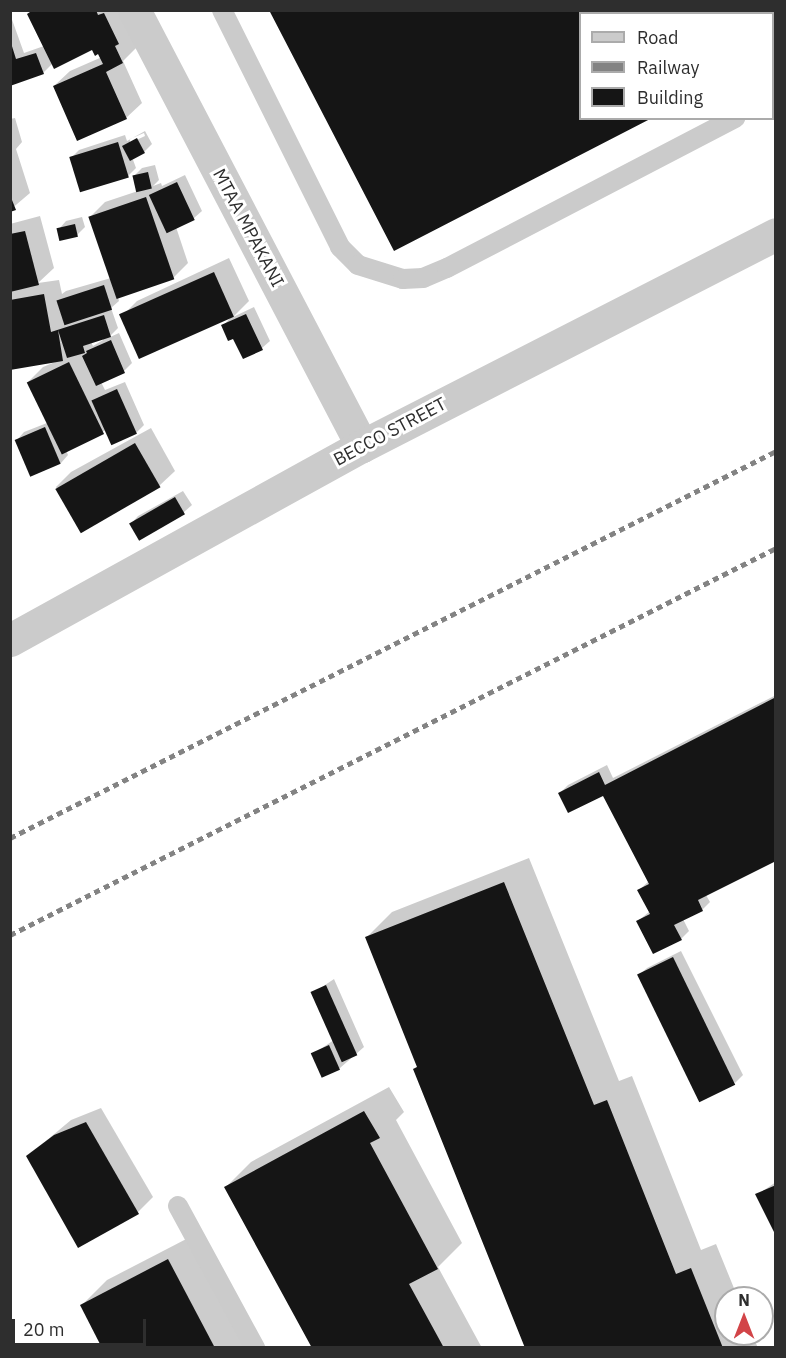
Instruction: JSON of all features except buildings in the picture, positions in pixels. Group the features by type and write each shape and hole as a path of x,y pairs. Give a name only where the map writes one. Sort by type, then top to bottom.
{"street":[{"name":"MTAA MPAKANI","path":"134,10 362,446"},
{"name":"BECCO STREET","path":"10,640 362,446 776,234"}],"lane":[{"path":"222,10 340,247 358,266 403,279 423,278 447,268 731,120"},
{"path":"178,1206 255,1347"}],"railway":[{"path":"10,838 776,451"},
{"path":"10,935 776,548"}]}
